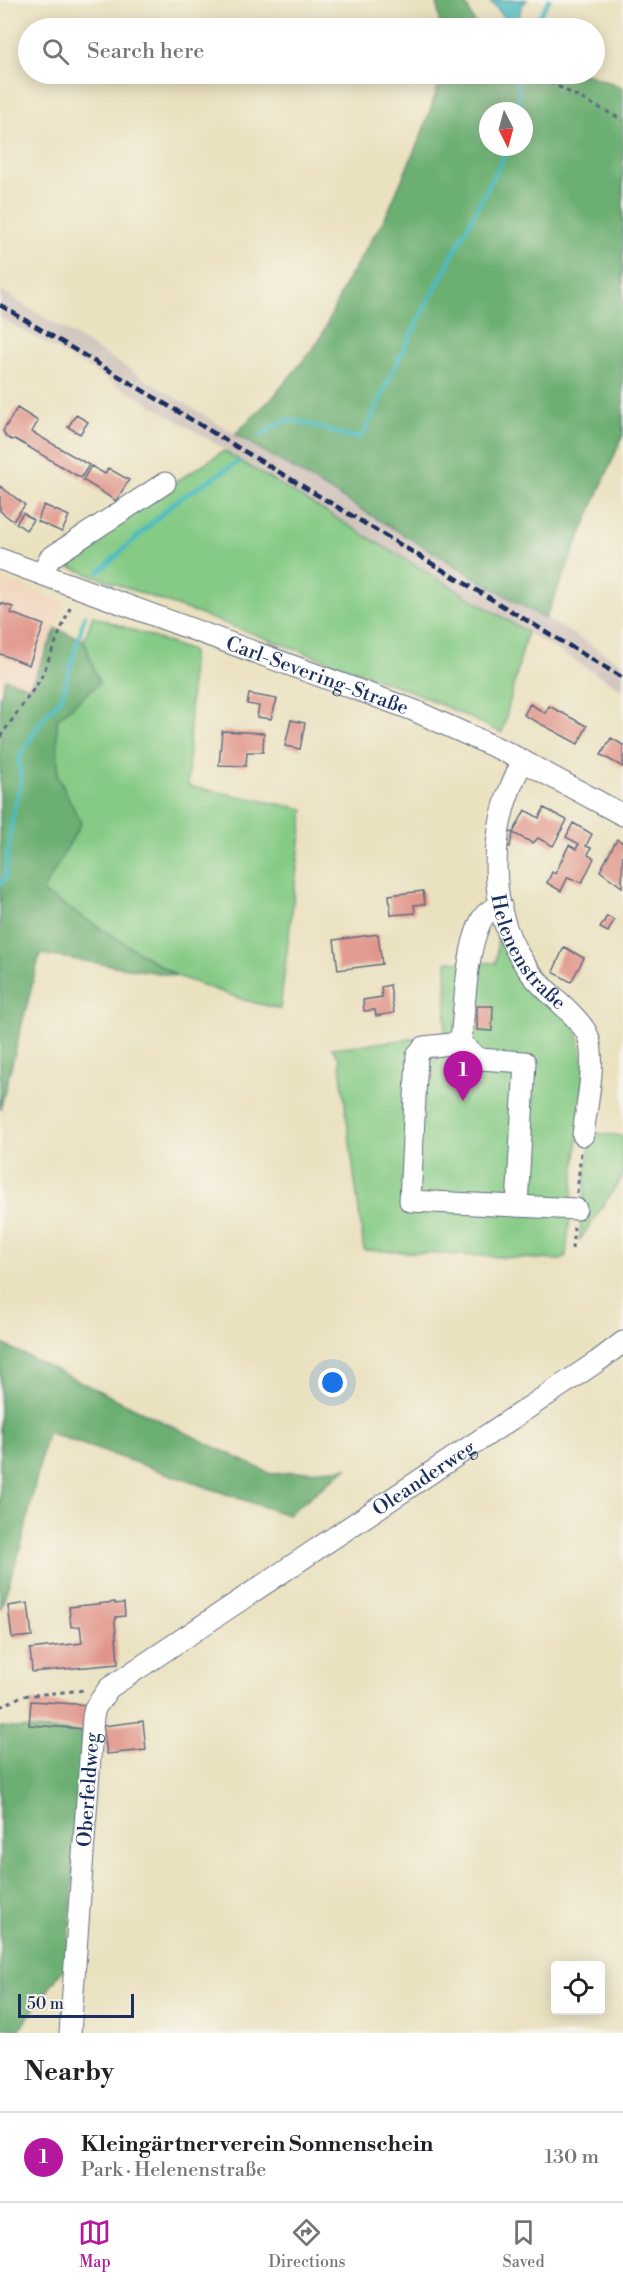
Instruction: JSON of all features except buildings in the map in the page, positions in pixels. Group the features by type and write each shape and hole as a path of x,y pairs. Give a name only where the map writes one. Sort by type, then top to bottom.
{"street":[{"path":"42,574 50,558 165,483"},
{"name":"Carl-Severing-Straße","path":"0,559 413,710 523,761 623,815"},
{"name":"Helenenstraße","path":"523,761 507,794 497,839 496,871 501,906 509,933 531,973 550,996 581,1022 587,1034 591,1054 583,1135"},
{"path":"501,906 487,912 480,922 471,962 461,1039 451,1044 424,1047 417,1055 410,1201 576,1209"},
{"path":"458,1041 479,1059 525,1062 517,1206"},
{"name":"Oleanderweg","path":"223,1611 598,1361 623,1341"},
{"name":"Oberfeldweg","path":"70,2033 95,1708 109,1688 223,1611"}],"path":[{"path":"553,84 623,120"},
{"path":"0,738 40,680 79,587"},
{"path":"0,1707 22,1696 109,1688"}],"shaded area":[{"path":"0,290 235,434 623,664 623,690 143,400 0,317"},
{"path":"0,578 66,603 30,688 5,680 0,697"}],"green space":[{"path":"437,0 464,0 472,18 439,18"},
{"path":"605,81 623,87 623,435 545,619 235,434 275,395 319,341 347,280 386,216 422,133 438,84 605,84"},
{"path":"224,451 527,632 502,733 416,693 53,561"},
{"path":"93,616 192,651 188,786 304,809 280,1009 244,1000 177,976 42,892 81,823 58,777 57,719 99,683 84,640"},
{"path":"56,629 84,640 99,683 57,719 58,777 81,823 42,892 177,976 40,954 0,1110 0,697 5,679 30,687"},
{"path":"499,920 576,1026 585,1070 566,1256 559,1260 364,1250 339,1058 332,1048 445,1035 447,961 496,963"},
{"path":"591,1133 623,1136 623,1176 579,1241"},
{"path":"0,1343 271,1474 347,1468 287,1515 47,1432 21,1547 0,1610"},
{"path":"0,1727 84,1732 67,1964 19,2030 0,2027"}],"water":[{"path":"489,0 527,0 521,6 519,18 505,18"}],"waterway":[{"path":"538,18 549,0"},
{"path":"518,84 519,102"},
{"path":"261,435 285,421 305,423 348,436 363,435 404,348 504,156"},
{"path":"99,572 175,502 238,462"},
{"path":"0,884 5,878 12,818 21,782 19,758 43,718 62,697 85,615"}],"railway":[{"path":"0,305 623,678"}],"place":[{"name":"Kleingärtnerverein Sonnenschein","path":"463,1101"}]}
